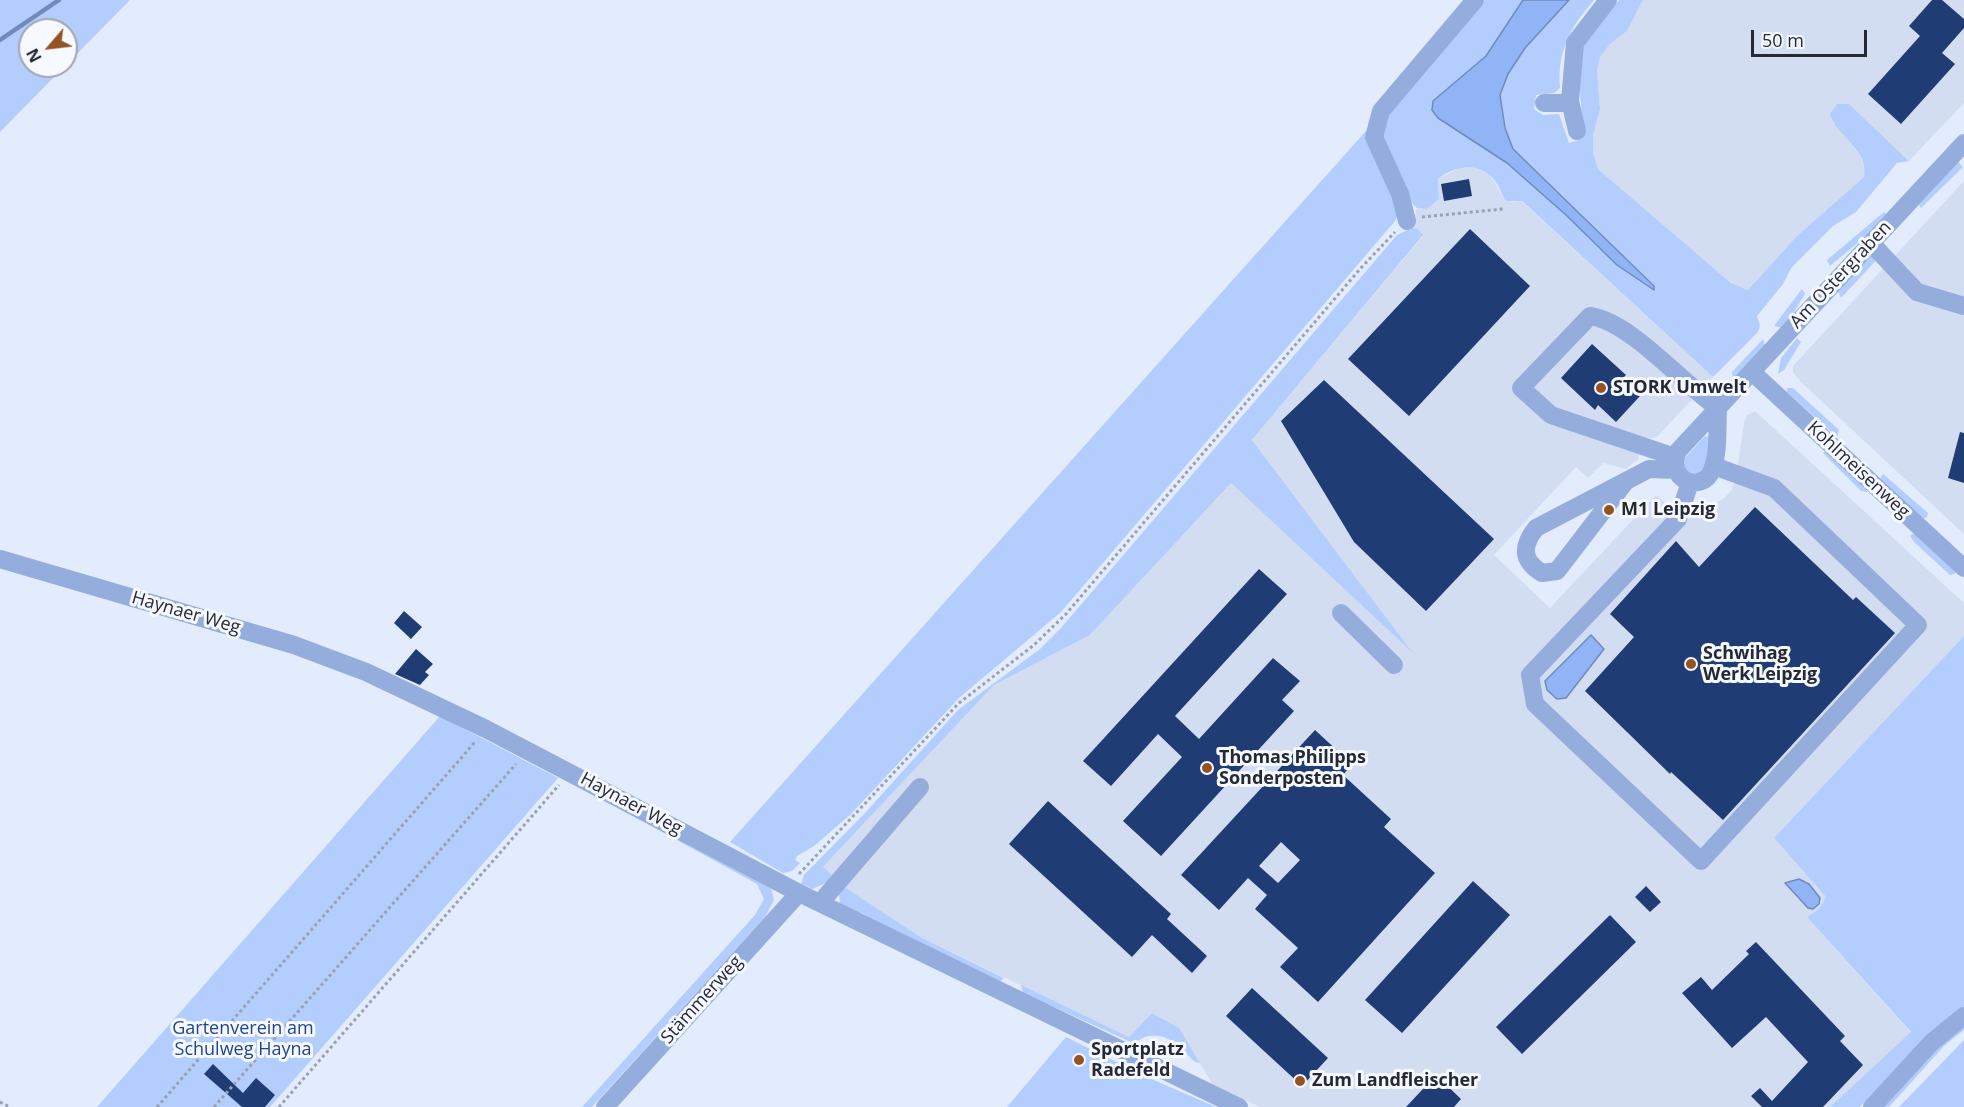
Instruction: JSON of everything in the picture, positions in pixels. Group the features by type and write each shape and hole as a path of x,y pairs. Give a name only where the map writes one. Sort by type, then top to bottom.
{"street":[{"path":"1407,221 1400,194 1374,137 1381,111 1475,0"},
{"path":"1577,132 1570,103 1575,43 1608,0"},
{"path":"1544,103 1570,103"},
{"name":"Am Ostergraben","path":"1675,464 1718,408 1964,143"},
{"path":"1871,243 1917,292 1964,306"},
{"path":"1590,316 1605,318 1631,335 1698,394 1718,408 1712,472 1703,481 1690,482 1679,476 1675,464 1551,415 1521,388 1590,316"},
{"name":"Kohlmeisenweg","path":"1752,372 1964,568"},
{"path":"1626,481 1557,570 1542,573 1527,561 1525,553 1527,539 1536,528 1626,481 1649,469 1675,464"},
{"path":"1690,482 1678,519 1530,675 1535,704 1701,861 1918,625 1774,488 1714,466"},
{"name":"Haynaer Weg","path":"0,559 313,652 366,672 486,729 820,903 1239,1107"},
{"path":"1341,613 1394,665"},
{"path":"820,903 920,787"},
{"name":"Stämmerweg","path":"605,1107 793,889"},
{"path":"1872,1107 1932,1042 1964,1016"}],"path":[{"path":"793,889 959,703 1034,645 1066,614 1360,269 1407,221 1435,214 1503,209"},
{"path":"156,1107 486,729"},
{"path":"214,1107 528,751"},
{"path":"279,1107 570,772"},
{"path":"0,1102 10,1107"}],"shaded area":[{"path":"1523,0 1569,0 1525,48 1508,74 1500,95 1505,128 1513,149 1654,286 1654,290 1617,265 1566,215 1507,163 1438,118 1432,110 1433,101 1486,56"},
{"path":"1643,0 1964,0 1964,103 1909,161 1849,104 1833,122 1859,154 1866,169 1864,177 1797,236 1748,290 1731,283 1598,169 1593,152 1593,135 1600,109 1597,71 1600,57 1610,44 1627,31"},
{"path":"1461,167 1479,168 1489,173 1502,196 1512,202 1521,201 1713,377 1657,437 1644,439 1638,459 1626,469 1603,463 1588,478 1576,467 1494,555 1550,608 1656,495 1685,521 1696,509 1722,500 1731,491 1736,479 1744,423 1747,415 1755,411 1964,603 1964,636 1774,838 1826,897 1819,909 1807,917 1911,1033 1830,1107 1260,1107 1213,1085 1178,1028 1152,1013 1129,1037 922,938 843,886 823,867 994,685 1090,635 1231,483 1410,649 1252,440 1423,236 1418,229 1412,228 1417,208 1427,209 1439,199 1438,179"},
{"path":"1964,181 1964,534 1801,382 1793,372 1793,366"},
{"path":"1591,635 1604,649 1566,698 1557,699 1547,690 1545,681"},
{"path":"1799,879 1809,884 1820,898 1819,904 1813,909 1808,908 1785,883"}],"green space":[{"path":"0,0 130,0 78,53 78,18 18,18 18,78 53,78 0,132"},
{"path":"1485,0 1523,0 1486,56 1434,100 1435,114 1507,163 1566,215 1617,265 1654,285 1513,149 1504,122 1500,101 1511,67 1528,43 1569,0 1594,0 1578,20 1563,51 1560,88 1554,93 1536,95 1534,109 1543,115 1559,114 1569,143 1579,140 1582,123 1579,62 1586,37 1619,0 1643,0 1627,31 1610,44 1600,57 1597,71 1600,109 1593,135 1593,152 1598,169 1731,283 1748,290 1797,236 1864,177 1865,168 1862,159 1839,130 1830,114 1837,104 1849,104 1909,161 1897,163 1856,212 1833,226 1791,268 1783,284 1757,316 1760,326 1758,332 1713,377 1522,201 1506,201 1497,184 1485,171 1469,167 1445,174 1438,179 1439,199 1427,209 1417,208 1402,190 1387,158 1381,123"},
{"path":"1366,131 1396,205 1398,214 1395,221 1061,612 959,698 851,814 814,846 797,856 795,860 800,863 792,871 783,873 730,842"},
{"path":"1958,162 1963,167 1921,208 1919,205"},
{"path":"1884,212 1886,214 1867,235 1830,266 1827,260"},
{"path":"1412,228 1418,229 1423,235 1252,440 1413,653 1231,483 1090,635 994,685 823,867 833,876 826,883 812,889 801,884 804,875 865,813 958,710 1040,649 1061,628 1397,235"},
{"path":"1877,250 1882,254 1841,298 1838,291"},
{"path":"1802,289 1805,294 1784,328 1774,326"},
{"path":"1797,338 1801,342 1784,370 1778,374 1781,358"},
{"path":"1763,339 1765,347 1733,381 1732,372"},
{"path":"1787,388 1793,388 1839,430 1837,437 1787,392"},
{"path":"1705,436 1709,437 1706,465 1698,474 1687,471 1683,466 1684,459"},
{"path":"1826,451 1867,492 1861,491 1823,453"},
{"path":"1883,474 1928,513 1927,517 1923,519 1880,479"},
{"path":"1914,533 1956,572 1955,574 1950,575 1914,542 1910,536"},
{"path":"1964,636 1964,1008 1930,1032 1860,1107 1830,1107 1911,1032 1807,917 1819,909 1826,897 1774,838"},
{"name":"Gartenverein am Schulweg Hayna","path":"440,716 558,778 270,1107 97,1107"},
{"path":"602,799 771,888 774,900 765,917 592,1107 582,1107 755,915 764,899 757,884"},
{"path":"843,886 922,938 1004,978 999,982 881,925 862,913 856,914 840,905 839,893"},
{"path":"1021,985 1129,1037 1152,1013 1179,1028 1200,1063 1195,1062 1169,1039 1156,1035 1131,1042 1023,993"},
{"path":"1964,1026 1964,1030 1944,1046 1889,1107 1882,1107 1935,1050"},
{"name":"Sportplatz Radefeld","path":"1066,1037 1149,1078 1216,1107 1007,1107"},
{"path":"1964,1040 1964,1107 1899,1107"}],"building":[{"path":"1932,0 1942,0 1964,19 1964,28 1942,53 1955,64 1901,124 1868,94 1920,36 1909,26"},
{"path":"1469,179 1472,196 1444,201 1441,184"},
{"path":"1470,229 1530,286 1409,416 1348,359"},
{"name":"STORK Umwelt","path":"1592,344 1626,375 1622,379 1640,396 1616,422 1598,405 1595,410 1561,378"},
{"path":"1324,380 1494,539 1426,611 1354,542 1281,421"},
{"path":"1960,432 1964,433 1964,483 1948,478"},
{"path":"1755,507 1853,600 1856,597 1895,633 1723,820 1671,772 1670,774 1585,691 1634,637 1610,614 1676,541 1699,567"},
{"path":"1259,569 1287,594 1175,716 1199,739 1273,658 1300,681 1282,700 1294,711 1161,856 1123,821 1182,757 1158,734 1111,786 1083,761"},
{"path":"404,611 422,627 411,639 394,623"},
{"path":"416,649 433,664 425,672 429,675 420,685 395,674"},
{"path":"1315,730 1352,764 1343,775 1391,819 1384,827 1435,873 1318,1002 1280,967 1298,948 1255,909 1267,895 1248,878 1219,910 1181,875","holes":["1281,842 1300,860 1278,883 1259,866"]},
{"path":"1048,801 1171,914 1167,919 1207,956 1192,973 1152,935 1132,957 1009,844"},
{"path":"1473,881 1510,915 1402,1033 1365,1000"},
{"path":"1646,886 1661,902 1650,912 1635,897"},
{"path":"1610,915 1636,942 1522,1054 1496,1027"},
{"path":"1756,942 1845,1036 1840,1041 1863,1065 1823,1107 1762,1107 1751,1096 1760,1088 1772,1101 1808,1062 1766,1017 1732,1048 1682,993 1701,977 1712,990 1749,954 1746,951"},
{"path":"1252,988 1328,1058 1302,1086 1226,1016"},
{"path":"213,1064 243,1093 256,1078 275,1095 265,1107 242,1107 204,1074"},
{"path":"1436,1075 1461,1099 1454,1107 1406,1107"}],"waterway":[{"path":"0,40 59,0"}],"place":[{"name":"STORK Umwelt","path":"1601,388"},
{"name":"M1 Leipzig","path":"1609,510"},
{"name":"Schwihag Werk Leipzig","path":"1691,664"},
{"name":"Thomas Philipps Sonderposten","path":"1207,768"},
{"name":"Sportplatz Radefeld","path":"1079,1060"},
{"name":"Zum Landfleischer","path":"1300,1081"}]}
